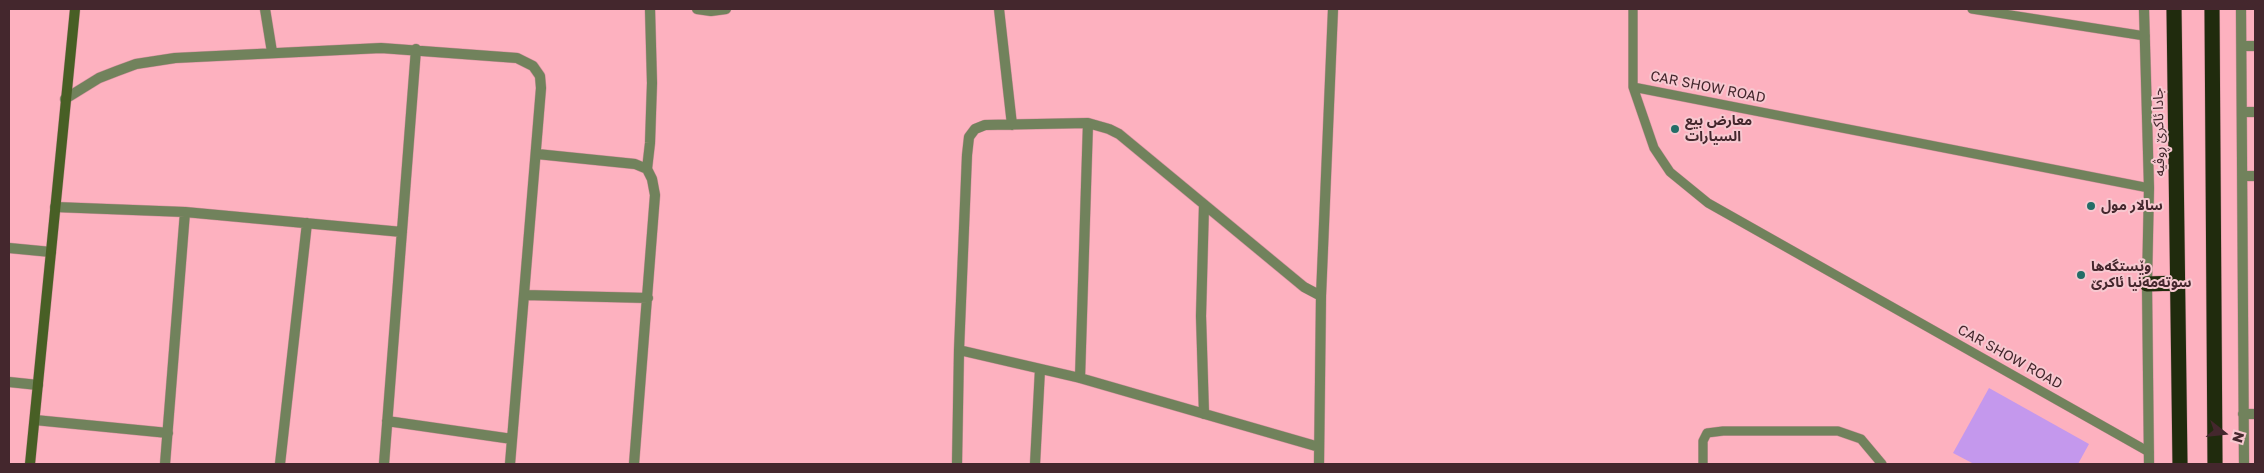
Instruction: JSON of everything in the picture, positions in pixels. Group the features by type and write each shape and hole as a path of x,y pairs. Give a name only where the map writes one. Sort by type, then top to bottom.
{"highway":[{"name":"جادا ئاکرێ ڕوڤیە","path":"2174,9 2180,464"},
{"path":"2212,9 2215,464"},
{"path":"2147,284 2178,283"}],"main road":[{"path":"30,464 75,9"}],"street":[{"path":"265,9 272,52"},
{"path":"634,464 655,195 652,178 647,169 652,91 650,9"},
{"path":"697,9 711,11 726,9"},
{"path":"999,9 1012,125"},
{"path":"1319,464 1321,296 1333,9"},
{"path":"2144,9 2149,188 2147,284 2149,464"},
{"path":"2241,9 2244,464"},
{"path":"2242,46 2255,46"},
{"path":"65,99 99,78 136,64 175,58 345,48 416,50 517,58 533,66 541,82 537,154 510,464"},
{"path":"384,464 416,50"},
{"path":"2243,112 2255,112"},
{"path":"1080,378 1088,123"},
{"path":"959,464 959,350 969,137 975,129 984,125 1088,123 1100,125 1119,134 1304,287 1321,296"},
{"path":"537,154 635,164 647,169"},
{"path":"2243,176 2255,176"},
{"path":"1204,205 1201,316 1204,414"},
{"path":"55,207 185,212 402,232"},
{"path":"165,464 185,212"},
{"path":"280,464 307,223"},
{"path":"9,248 50,252"},
{"path":"524,295 648,298"},
{"path":"959,350 1080,378 1319,446"},
{"path":"1035,464 1040,368"},
{"path":"9,382 38,385"},
{"path":"2243,414 2255,414"},
{"path":"34,420 168,433"},
{"path":"387,422 512,439"}],"lane":[{"path":"1633,9 1633,87"},
{"path":"1972,9 2145,36"},
{"name":"CAR SHOW ROAD","path":"1633,87 2149,188"},
{"name":"CAR SHOW ROAD","path":"1633,87 1654,148 1670,172 1708,203 2148,452"},
{"path":"1703,464 1703,441 1707,433 1723,430 1838,431 1861,439 1882,464"}],"shaded area":[{"path":"1989,388 2089,444 2078,464 1974,464 1953,453"}],"place":[{"name":"معارض بيع السيارات","path":"1675,129"},
{"name":"سالار مول","path":"2091,206"},
{"name":"وێستگەها سوتەمەنیا ئاکرێ","path":"2081,275"}]}
